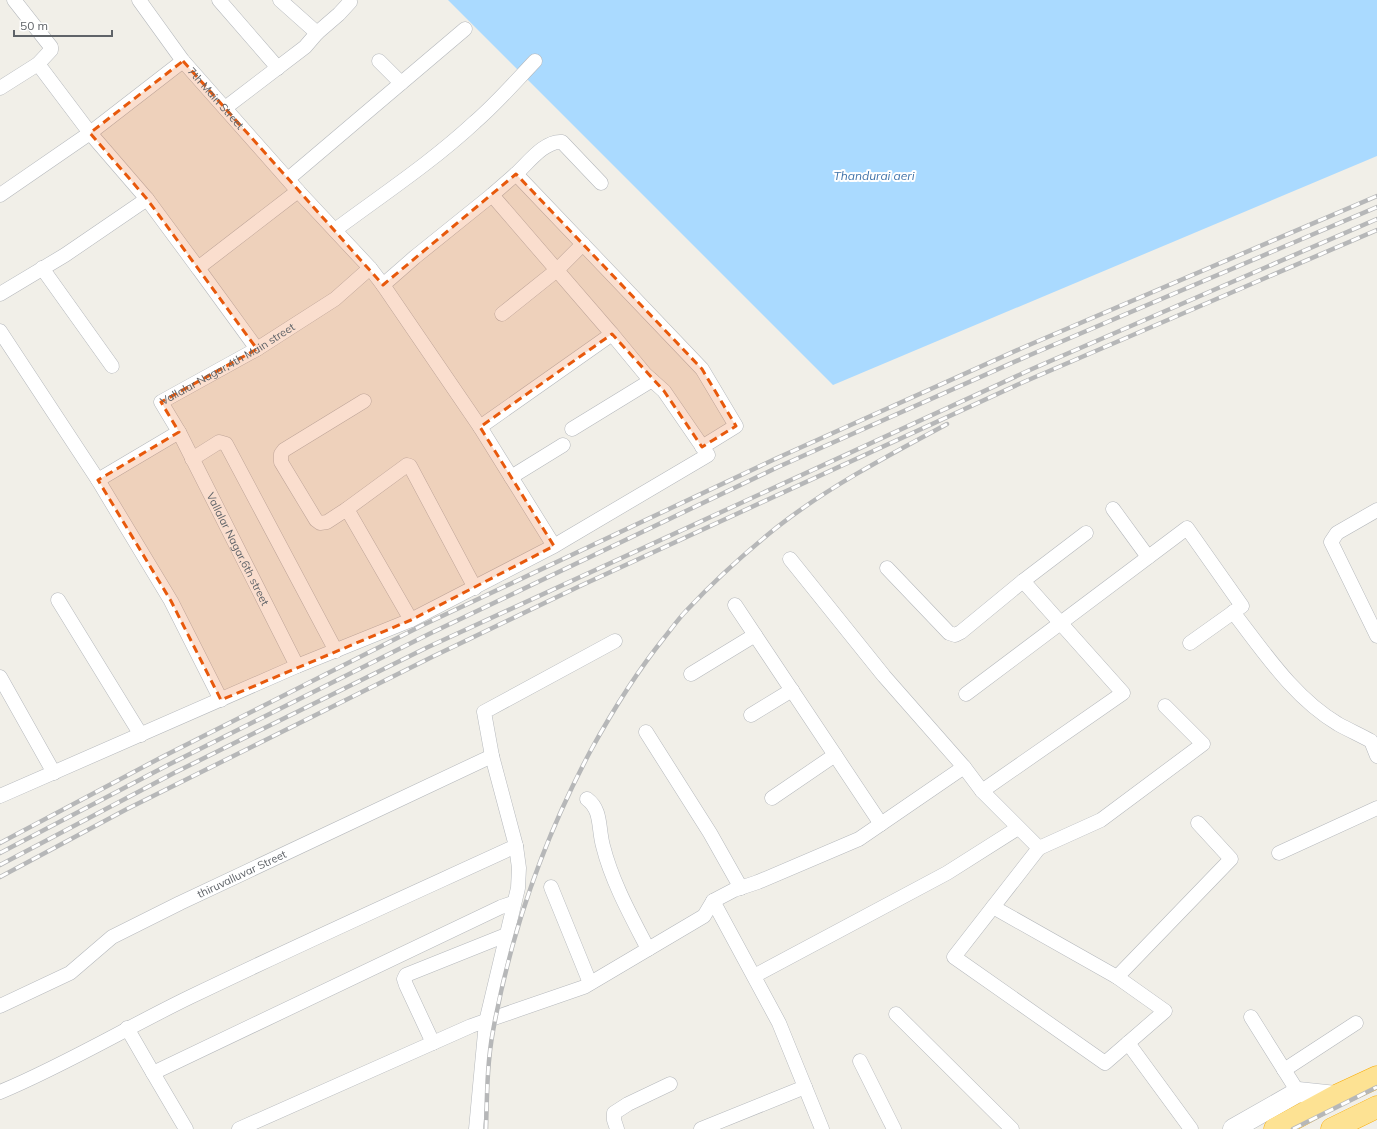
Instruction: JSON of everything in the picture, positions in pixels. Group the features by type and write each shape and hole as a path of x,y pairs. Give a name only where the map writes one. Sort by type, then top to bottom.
{"highway":[{"path":"1275,1129 1336,1096 1377,1077"},
{"path":"1341,1126 1377,1107"}],"street":[{"path":"0,88 38,64 49,54 51,47 14,0"},
{"name":"7th Main Street","path":"139,0 183,61 298,191 370,268"},
{"path":"219,0 278,68"},
{"path":"280,0 317,33"},
{"path":"225,108 305,47 317,33 339,14 350,2 349,0"},
{"path":"288,179 465,29"},
{"path":"335,230 444,149 499,100 535,60"},
{"path":"0,195 90,133 183,61"},
{"path":"379,61 401,83"},
{"path":"38,64 90,133 147,199 258,350"},
{"path":"384,285 415,257 554,141 562,142 601,183"},
{"path":"516,174 702,369 736,426 702,447"},
{"path":"198,268 298,191"},
{"path":"0,796 297,666 411,620 554,546 708,455 664,391 652,380 492,194"},
{"path":"0,294 147,199"},
{"path":"502,314 557,270 583,244"},
{"path":"42,268 112,366"},
{"path":"370,268 384,285 480,427 554,546"},
{"name":"Vallalar Nagar,4th Main street","path":"179,432 161,402 258,350 335,299 370,268"},
{"path":"0,330 98,480 171,601 221,700"},
{"path":"480,427 612,334"},
{"path":"572,429 652,380"},
{"path":"364,401 290,445 281,454 281,462 316,520 320,523 327,522 407,466 410,466 475,588"},
{"path":"98,480 179,432"},
{"name":"Vallalar Nagar,6th street","path":"179,432 297,666"},
{"path":"192,459 219,442 226,444 336,651"},
{"path":"511,477 563,445"},
{"path":"347,509 411,620"},
{"path":"1113,509 1148,557"},
{"path":"1377,510 1337,533 1331,542 1377,636"},
{"path":"966,694 1187,528 1242,606 1190,643"},
{"path":"887,568 949,633 954,635 961,632 1023,581 1086,533"},
{"path":"790,559 884,676 964,767 982,791 1039,848"},
{"path":"982,791 1123,693 1062,622 1023,581"},
{"path":"58,600 141,735"},
{"path":"735,605 881,824"},
{"path":"1233,612 1290,684 1318,709 1338,724 1371,741 1377,756"},
{"path":"691,674 755,635"},
{"path":"476,1129 486,1022 518,888 519,868 516,846 492,756 484,712 616,641"},
{"path":"0,677 54,773"},
{"path":"751,715 792,690"},
{"path":"993,907 1117,978 1165,1011 1105,1062 954,957 1039,848 1101,820 1203,744 1165,706"},
{"path":"646,732 710,833 741,888"},
{"path":"772,798 835,755"},
{"name":"thiruvalluvar Street","path":"0,1006 70,973 112,937 173,906 492,756"},
{"path":"239,1129 433,1043 590,983 704,916 713,901 860,839 964,767"},
{"path":"587,799 598,811 599,831 606,860 648,949"},
{"path":"1279,853 1377,808"},
{"path":"1117,978 1231,859 1198,823"},
{"path":"754,976 947,873 1018,828"},
{"path":"0,1092 27,1081 127,1028 277,955 516,846"},
{"path":"551,887 590,983"},
{"path":"713,901 779,1023 822,1129"},
{"path":"153,1073 494,910 513,904"},
{"path":"433,1043 404,980 406,975 506,935"},
{"path":"896,1014 1012,1129"},
{"path":"1251,1017 1298,1092"},
{"path":"1284,1070 1356,1023"},
{"path":"127,1028 186,1129"},
{"path":"1128,1043 1191,1129"},
{"path":"860,1061 894,1129"},
{"path":"617,1129 614,1120 614,1113 628,1104 670,1084"},
{"path":"701,1129 729,1124 805,1087"},
{"path":"1233,1129 1298,1092 1336,1096"}],"highlighted area":[{"path":"183,61 383,285 516,174 702,369 736,426 702,447 664,391 612,334 480,427 554,546 411,620 221,700 171,601 98,480 179,432 161,402 257,349 147,199 90,133"}],"water":[{"name":"Thandurai aeri","path":"448,0 1377,0 1377,156 833,385"}],"railway":[{"path":"0,843 162,757 423,625 775,459 1022,348 1377,196"},
{"path":"0,853 168,765 429,634 778,467 1030,355 1377,207"},
{"path":"0,865 174,773 426,648 1032,369 1377,219"},
{"path":"0,877 127,809 434,656 580,586 1019,384 1377,230"},
{"path":"486,1129 488,1080 493,1031 509,958 531,886 558,817 574,783 591,750 625,692 654,651 684,613 741,557 776,528 816,499 881,460 947,424"},
{"path":"1293,1129 1377,1087"}]}
